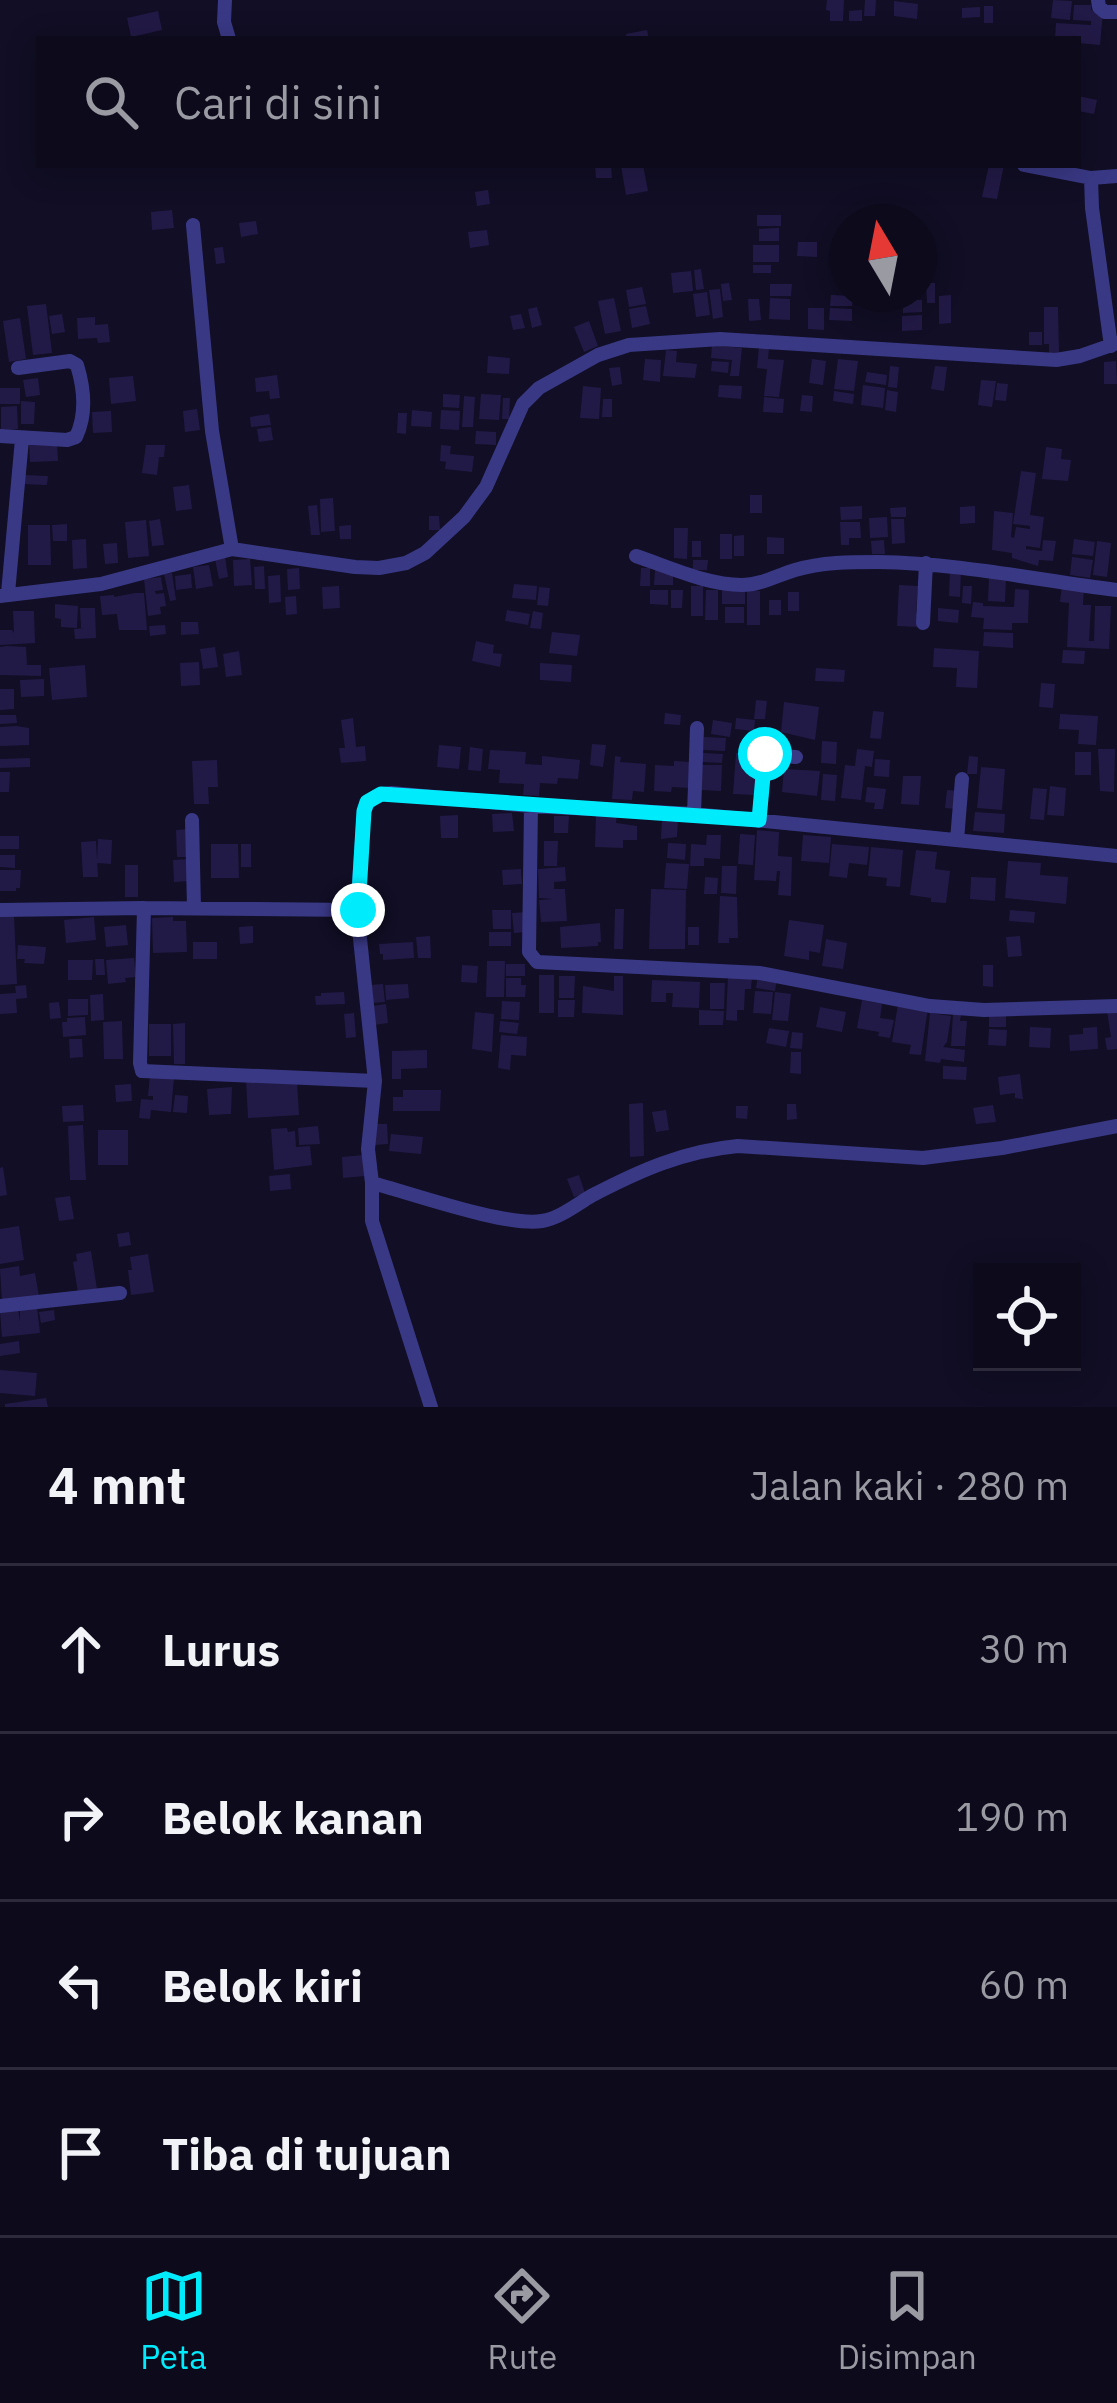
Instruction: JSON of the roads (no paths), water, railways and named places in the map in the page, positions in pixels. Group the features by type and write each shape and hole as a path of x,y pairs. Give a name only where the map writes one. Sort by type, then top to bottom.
{"street":[{"path":"225,0 228,36"},
{"path":"1098,0 1099,8 1117,13"},
{"path":"1039,168 1091,178 1117,176"},
{"path":"22,440 4,594 101,584 232,549 355,567 406,563 425,553 464,517 486,487 523,404 538,388 598,355 629,345 720,340 1056,360 1114,345 1091,178"},
{"path":"193,225 212,431 232,549"},
{"path":"0,436 67,440 76,437 82,421 80,371 74,362 18,368"},
{"path":"636,556 739,585 830,562 926,563 1117,590"},
{"path":"922,623 926,563"},
{"path":"694,814 697,728"},
{"path":"759,820 765,754 796,757"},
{"path":"957,840 962,779"},
{"path":"431,1407 372,1221 368,1149 375,1081 358,910 364,811 373,797 391,793 694,814 1117,856"},
{"path":"531,806 529,952 537,962 760,973 930,1006 983,1010 1117,1006"},
{"path":"192,820 194,908"},
{"path":"144,908 142,1071 375,1081"},
{"path":"0,910 358,910"},
{"path":"372,1183 491,1215 536,1222 561,1214 650,1166 711,1148 956,1156 1117,1126"},
{"path":"0,1306 120,1293"}]}
